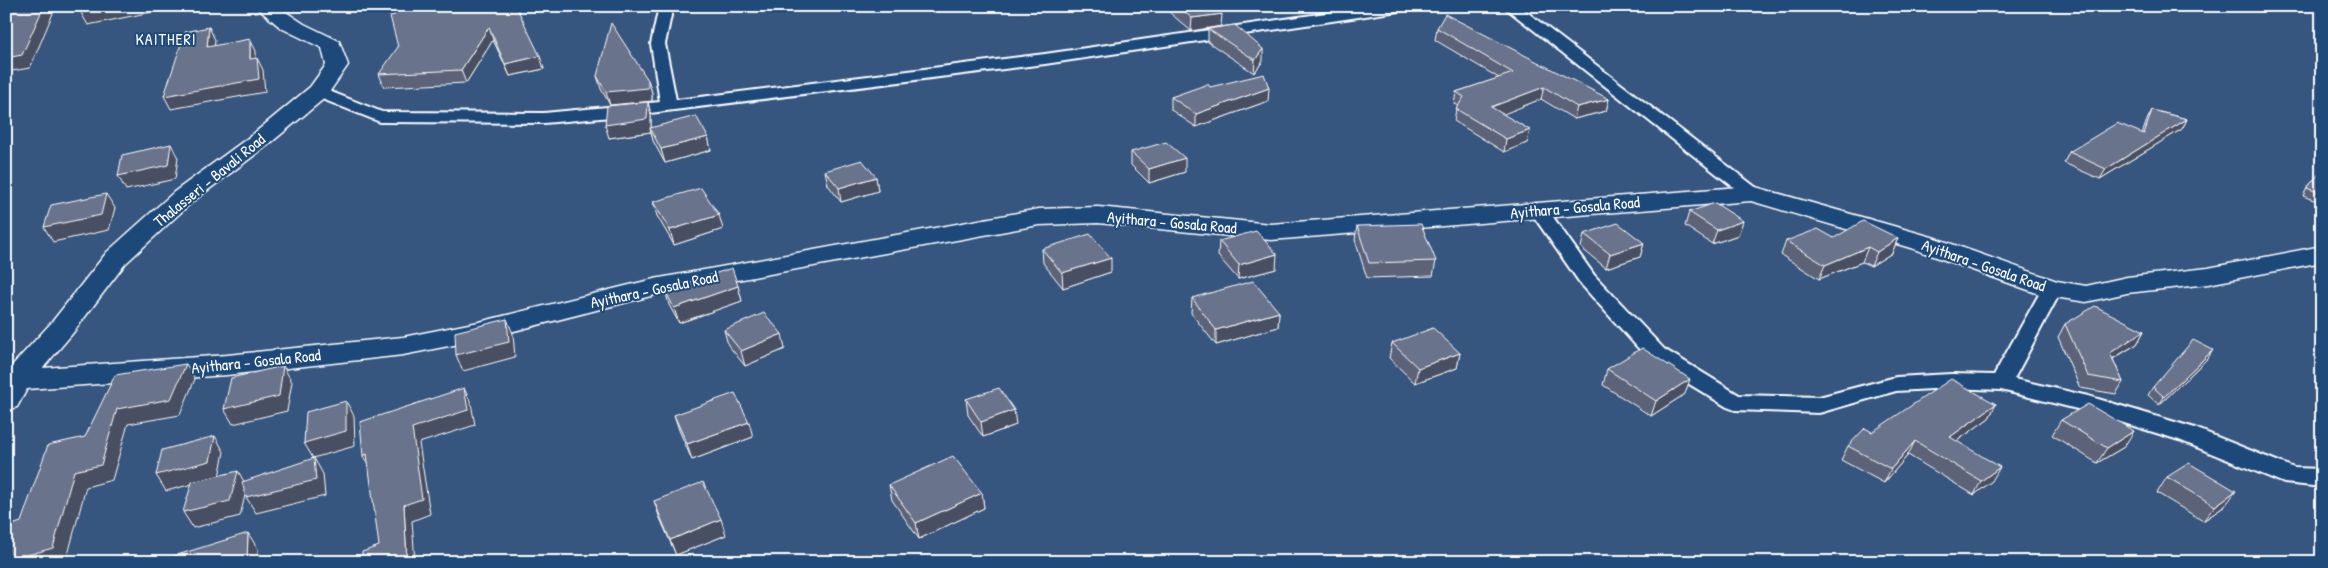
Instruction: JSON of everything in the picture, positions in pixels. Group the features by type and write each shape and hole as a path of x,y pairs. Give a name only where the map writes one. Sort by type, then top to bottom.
{"main road":[{"name":"Thalasseri - Bavali Road","path":"11,390 116,258 183,197 260,140 318,92 337,65 332,45 276,16 265,6"},
{"name":"Ayithara - Gosala Road","path":"11,390 403,346 480,331 654,287 1039,217 1098,215 1271,232 1752,193 1772,197 1923,243 2052,289 2086,294 2127,285 2208,276 2322,254"}],"street":[{"path":"666,6 658,44 669,105"},
{"path":"318,92 380,116 544,118 669,105 1045,59 1405,6"},
{"path":"1510,6 1752,193"},
{"path":"1539,211 1587,279 1656,354 1735,402 1819,405 1896,384 1951,381 2001,383 2088,404 2187,434 2292,477 2322,478"},
{"path":"2001,383 2052,289"}],"building":[{"path":"7,6 44,6 22,55 6,58 6,9"},
{"path":"84,6 115,6 81,13"},
{"path":"392,6 516,6 540,56 505,64 489,27 461,70 379,74 398,47 390,16 395,15"},
{"path":"1177,6 1212,6 1222,14 1192,18"},
{"path":"1445,14 1609,99 1577,107 1544,87 1491,107 1530,130 1506,139 1456,109 1464,97 1456,92 1513,73 1437,28"},
{"path":"611,23 648,80 648,88 606,92 597,76"},
{"path":"1235,25 1263,49 1255,60 1208,29"},
{"path":"209,27 207,47 250,39 250,59 257,58 259,79 164,96 185,32"},
{"path":"1264,74 1269,88 1196,114 1171,97 1208,84 1210,87"},
{"path":"648,102 647,119 605,125 607,106"},
{"path":"2152,110 2187,119 2106,169 2069,152 2117,123 2144,134"},
{"path":"696,116 708,137 661,149 650,128"},
{"path":"1166,142 1185,158 1149,169 1131,152"},
{"path":"171,144 168,165 118,176 122,155"},
{"path":"862,160 876,177 839,188 825,171"},
{"path":"2322,170 2322,194 2307,188"},
{"path":"701,188 719,215 670,230 653,202"},
{"path":"106,194 101,215 44,227 51,205"},
{"path":"1715,203 1743,221 1717,230 1689,212"},
{"path":"1863,221 1898,238 1877,252 1868,247 1825,265 1786,241 1818,229 1834,238"},
{"path":"1618,223 1644,243 1610,254 1584,234"},
{"path":"1421,224 1436,261 1369,263 1357,226"},
{"path":"1256,231 1277,254 1239,265 1219,241"},
{"path":"1090,234 1111,258 1062,273 1042,249"},
{"path":"732,268 738,286 674,308 665,290"},
{"path":"1253,281 1279,312 1216,330 1192,298"},
{"path":"2095,306 2144,331 2110,353 2123,382 2088,376 2065,324"},
{"path":"764,313 782,334 741,351 724,330"},
{"path":"507,319 509,342 456,355 455,332"},
{"path":"1433,328 1460,353 1418,368 1392,343"},
{"path":"2193,340 2213,350 2164,397 2153,387"},
{"path":"1642,348 1690,379 1656,401 1607,369"},
{"path":"186,364 171,399 117,409 101,465 74,471 53,548 6,561 6,541 12,525 21,522 48,445 85,437 115,375"},
{"path":"283,366 279,396 224,409 231,378"},
{"path":"1951,379 1996,404 1950,437 2000,467 1981,481 1915,441 1891,469 1848,446 1865,428 1872,432"},
{"path":"464,388 468,410 412,428 422,499 404,505 407,562 362,562 362,552 379,546 367,454 363,456 360,422"},
{"path":"999,388 1014,410 981,422 966,399"},
{"path":"735,393 749,422 687,444 674,415"},
{"path":"346,401 346,431 304,443 306,412"},
{"path":"2088,404 2134,431 2107,448 2061,420"},
{"path":"215,436 210,461 156,475 162,450"},
{"path":"953,456 982,493 916,523 889,485"},
{"path":"314,458 316,480 246,497 242,482"},
{"path":"2189,463 2236,491 2215,506 2167,477"},
{"path":"238,471 230,501 183,512 192,482"},
{"path":"703,482 721,519 670,540 654,501"},
{"path":"248,533 247,562 174,562 174,556"}],"district":[{"name":"KAITHERI","path":"166,39"}]}
